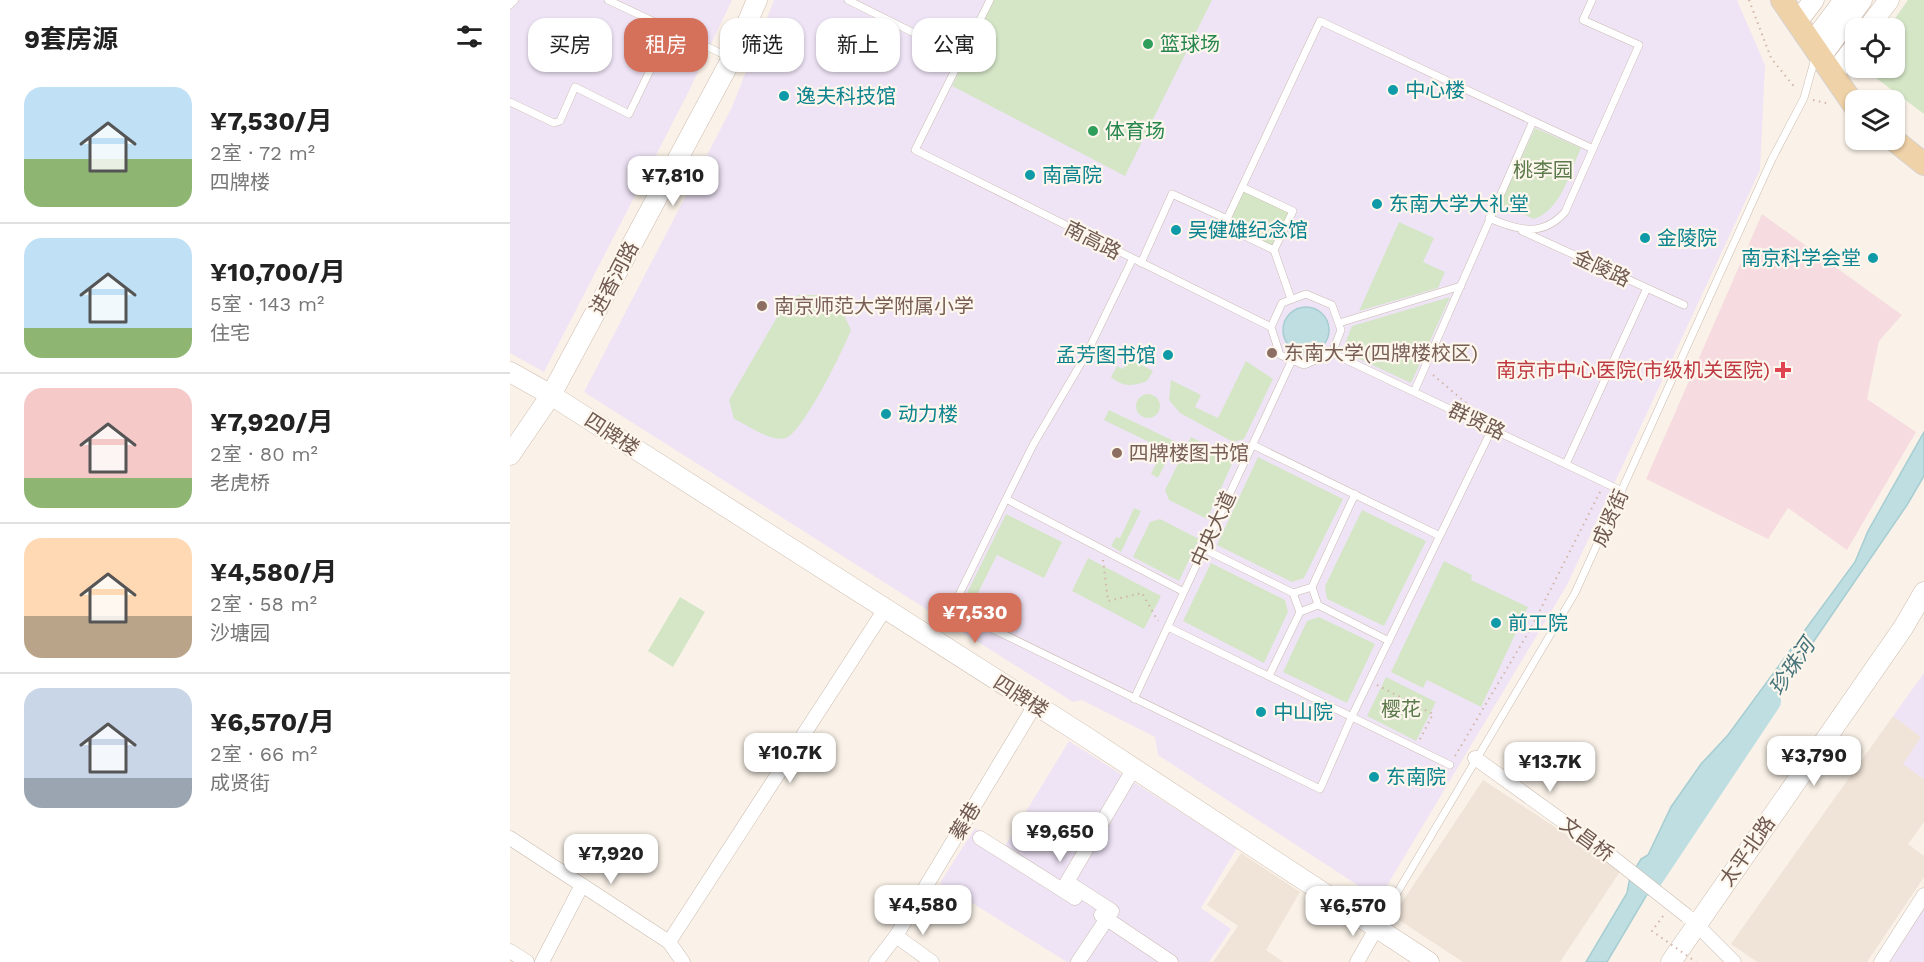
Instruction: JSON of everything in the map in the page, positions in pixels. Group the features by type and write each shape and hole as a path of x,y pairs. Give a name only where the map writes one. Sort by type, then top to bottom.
{"main road":[{"path":"1782,0 1821,56 1845,107"},
{"path":"1905,149 1924,164"}],"street":[{"name":"进香河路","path":"749,18 757,0"},
{"path":"1797,22 1814,0"},
{"path":"1821,56 1844,0"},
{"path":"1821,56 1862,0"},
{"path":"1876,18 1889,0"},
{"path":"1821,56 1845,48"},
{"name":"进香河路","path":"510,454 551,395 724,72"},
{"name":"四牌楼","path":"510,372 551,395 1134,768 1429,962"},
{"name":"太平北路","path":"1671,962 1692,920 1896,638 1924,592"},
{"path":"669,942 885,609"},
{"name":"蓁巷","path":"876,962 896,936 1035,705"},
{"name":"文昌桥","path":"1475,758 1607,853 1671,903 1692,920 1734,962"},
{"path":"1078,962 1112,911 1067,882 1134,768"},
{"path":"510,838 669,942 683,962"},
{"path":"980,838 1171,962"},
{"path":"542,962 582,885"},
{"path":"1881,962 1924,895"},
{"name":"成贤街","path":"1357,962 1377,927"},
{"path":"896,936 932,962"},
{"path":"510,951 527,962"}],"lane":[{"path":"510,5 515,0"},
{"path":"608,0 646,18"},
{"path":"848,0 912,32"},
{"path":"981,18 990,0"},
{"path":"1519,230 1539,228 1560,217 1639,45 1583,20 1592,0"},
{"path":"1274,250 1224,226 1320,21 1591,148"},
{"name":"成贤街","path":"1377,927 1475,758 1575,593 1772,159 1804,98 1821,56"},
{"path":"510,102 554,123 560,121 575,87 629,114 649,72"},
{"name":"南高路","path":"954,72 915,150 1132,260 1271,327"},
{"path":"1414,392 1533,121"},
{"path":"1242,188 1293,211 1274,250 1291,299"},
{"path":"1141,263 1172,194 1227,219"},
{"name":"金陵路","path":"1489,218 1684,305"},
{"path":"1132,260 1087,353 1033,444 952,609 1320,789 1389,640 1492,429"},
{"path":"1339,323 1461,286"},
{"path":"1566,464 1647,288"},
{"path":"1306,294 1332,305 1341,330 1332,353 1304,366 1280,355 1271,327 1282,303 1291,299 1306,294"},
{"name":"群贤路","path":"1332,353 1622,491"},
{"name":"中央大道","path":"1134,699 1292,360"},
{"path":"1253,444 1440,536"},
{"path":"1355,494 1312,587 1318,605 1389,640"},
{"path":"1006,499 1184,592"},
{"path":"1204,549 1293,593 1300,612"},
{"path":"1293,593 1312,587"},
{"path":"1269,676 1300,612 1318,605"},
{"path":"1167,630 1269,676 1450,765"}],"path":[{"path":"1749,0 1771,58 1804,98 1845,107"},
{"path":"1431,352 1435,359 1431,375 1471,405 1472,419"},
{"path":"1450,765 1531,628 1605,483"},
{"path":"1101,549 1108,601 1142,593 1167,630"},
{"path":"1370,681 1433,714 1416,748"},
{"path":"1671,903 1652,931 1696,962"}],"shaded area":[{"path":"510,0 732,0 723,18 720,18 720,25 708,51 708,18 624,18 624,72 698,72 544,372 510,353"},
{"name":"东南大学(四牌楼校区)","path":"774,0 1737,0 1765,65 1760,170 1567,585 1379,899 1158,755 1155,737 1082,700 1073,702 584,392 732,107 746,72 804,72 804,18 767,18"},
{"name":"南京市中心医院(市级机关医院)","path":"1762,214 1902,315 1879,341 1867,399 1916,432 1847,550 1788,508 1768,539 1646,479"},
{"path":"1924,673 1924,779 1903,764 1921,737 1893,716"},
{"path":"1893,716 1922,737 1904,764 1924,779 1924,822 1908,844 1924,856 1924,877 1867,962 1757,962 1731,944"},
{"path":"1069,741 1237,848 1201,908 1231,929 1209,962 1067,962 940,883 975,828 1005,846"},
{"path":"1483,780 1621,870 1560,962 1463,962 1393,916"},
{"path":"1241,853 1300,892 1266,950 1283,962 1213,962 1238,926 1207,905"},
{"path":"1924,906 1924,962 1888,962"}],"green space":[{"name":"体育场","path":"994,0 1212,0 1125,176 952,86 959,72 996,72 996,18 985,18"},
{"path":"1908,0 1924,0 1924,114 1905,100 1905,90 1892,90 1876,78 1905,78 1905,18 1895,18"},
{"name":"桃李园","path":"1535,128 1581,148 1558,199 1543,214 1534,219 1500,204"},
{"path":"1242,187 1293,211 1274,250 1224,226"},
{"path":"1399,222 1434,238 1423,262 1445,272 1438,288 1359,311"},
{"path":"799,295 820,295 839,304 851,330 832,371 812,406 793,432 786,438 780,439 760,433 734,419 729,400 787,300"},
{"path":"1450,297 1411,383 1342,351 1352,326"},
{"path":"1129,358 1153,371 1147,381 1128,385 1111,377 1117,366 1123,369"},
{"path":"1246,361 1273,379 1244,439 1233,442 1180,413 1169,400 1171,380 1201,395 1195,407 1218,418"},
{"path":"1148,394 1153,395 1159,401 1159,411 1153,417 1148,418 1143,417 1137,411 1136,406 1137,401 1143,395"},
{"path":"1109,410 1176,442 1158,478 1151,474 1163,449 1104,420"},
{"path":"1191,437 1228,455 1232,464 1207,519 1169,500 1165,490"},
{"path":"1258,457 1343,499 1304,578 1292,582 1217,545"},
{"path":"1134,508 1141,511 1121,552 1111,546 1116,537 1120,538"},
{"path":"1362,510 1426,541 1384,626 1327,599 1325,586"},
{"path":"1006,514 1062,542 1044,578 997,555 972,605 963,601"},
{"path":"1160,519 1199,539 1179,581 1133,557 1150,522"},
{"path":"1088,558 1161,596 1144,629 1072,591"},
{"name":"前工院","path":"1444,561 1472,575 1471,580 1528,607 1481,707 1427,680 1423,688 1391,672"},
{"path":"1211,563 1285,600 1288,612 1264,663 1183,621"},
{"path":"680,597 705,612 673,667 648,651"},
{"path":"1319,617 1375,644 1347,703 1283,672 1307,621"},
{"name":"樱花","path":"1386,677 1436,702 1416,741 1367,716"}],"water":[{"path":"1306,307 1322,314 1329,330 1322,346 1306,353 1290,346 1283,330 1290,314"},
{"path":"1924,432 1924,476 1907,505 1790,676 1717,770 1678,830 1645,898 1607,962 1586,962 1627,893 1630,877 1641,859 1648,855 1671,807 1701,764 1728,735 1855,562 1868,531"}],"waterway":[{"name":"珍珠河","path":"1647,884 1769,701"}],"place":[{"name":"篮球场","path":"1148,44"},
{"name":"中心楼","path":"1393,90"},
{"name":"逸夫科技馆","path":"784,96"},
{"name":"体育场","path":"1093,131"},
{"name":"南高院","path":"1030,175"},
{"name":"东南大学大礼堂","path":"1377,204"},
{"name":"吴健雄纪念馆","path":"1176,230"},
{"name":"金陵院","path":"1645,238"},
{"name":"南京科学会堂","path":"1873,258"},
{"name":"南京师范大学附属小学","path":"762,306"},
{"name":"东南大学(四牌楼校区)","path":"1272,353"},
{"name":"孟芳图书馆","path":"1168,355"},
{"name":"南京市中心医院(市级机关医院)","path":"1783,370"},
{"name":"动力楼","path":"886,414"},
{"name":"四牌楼图书馆","path":"1117,453"},
{"name":"前工院","path":"1496,623"},
{"name":"中山院","path":"1261,712"},
{"name":"东南院","path":"1374,777"}]}
